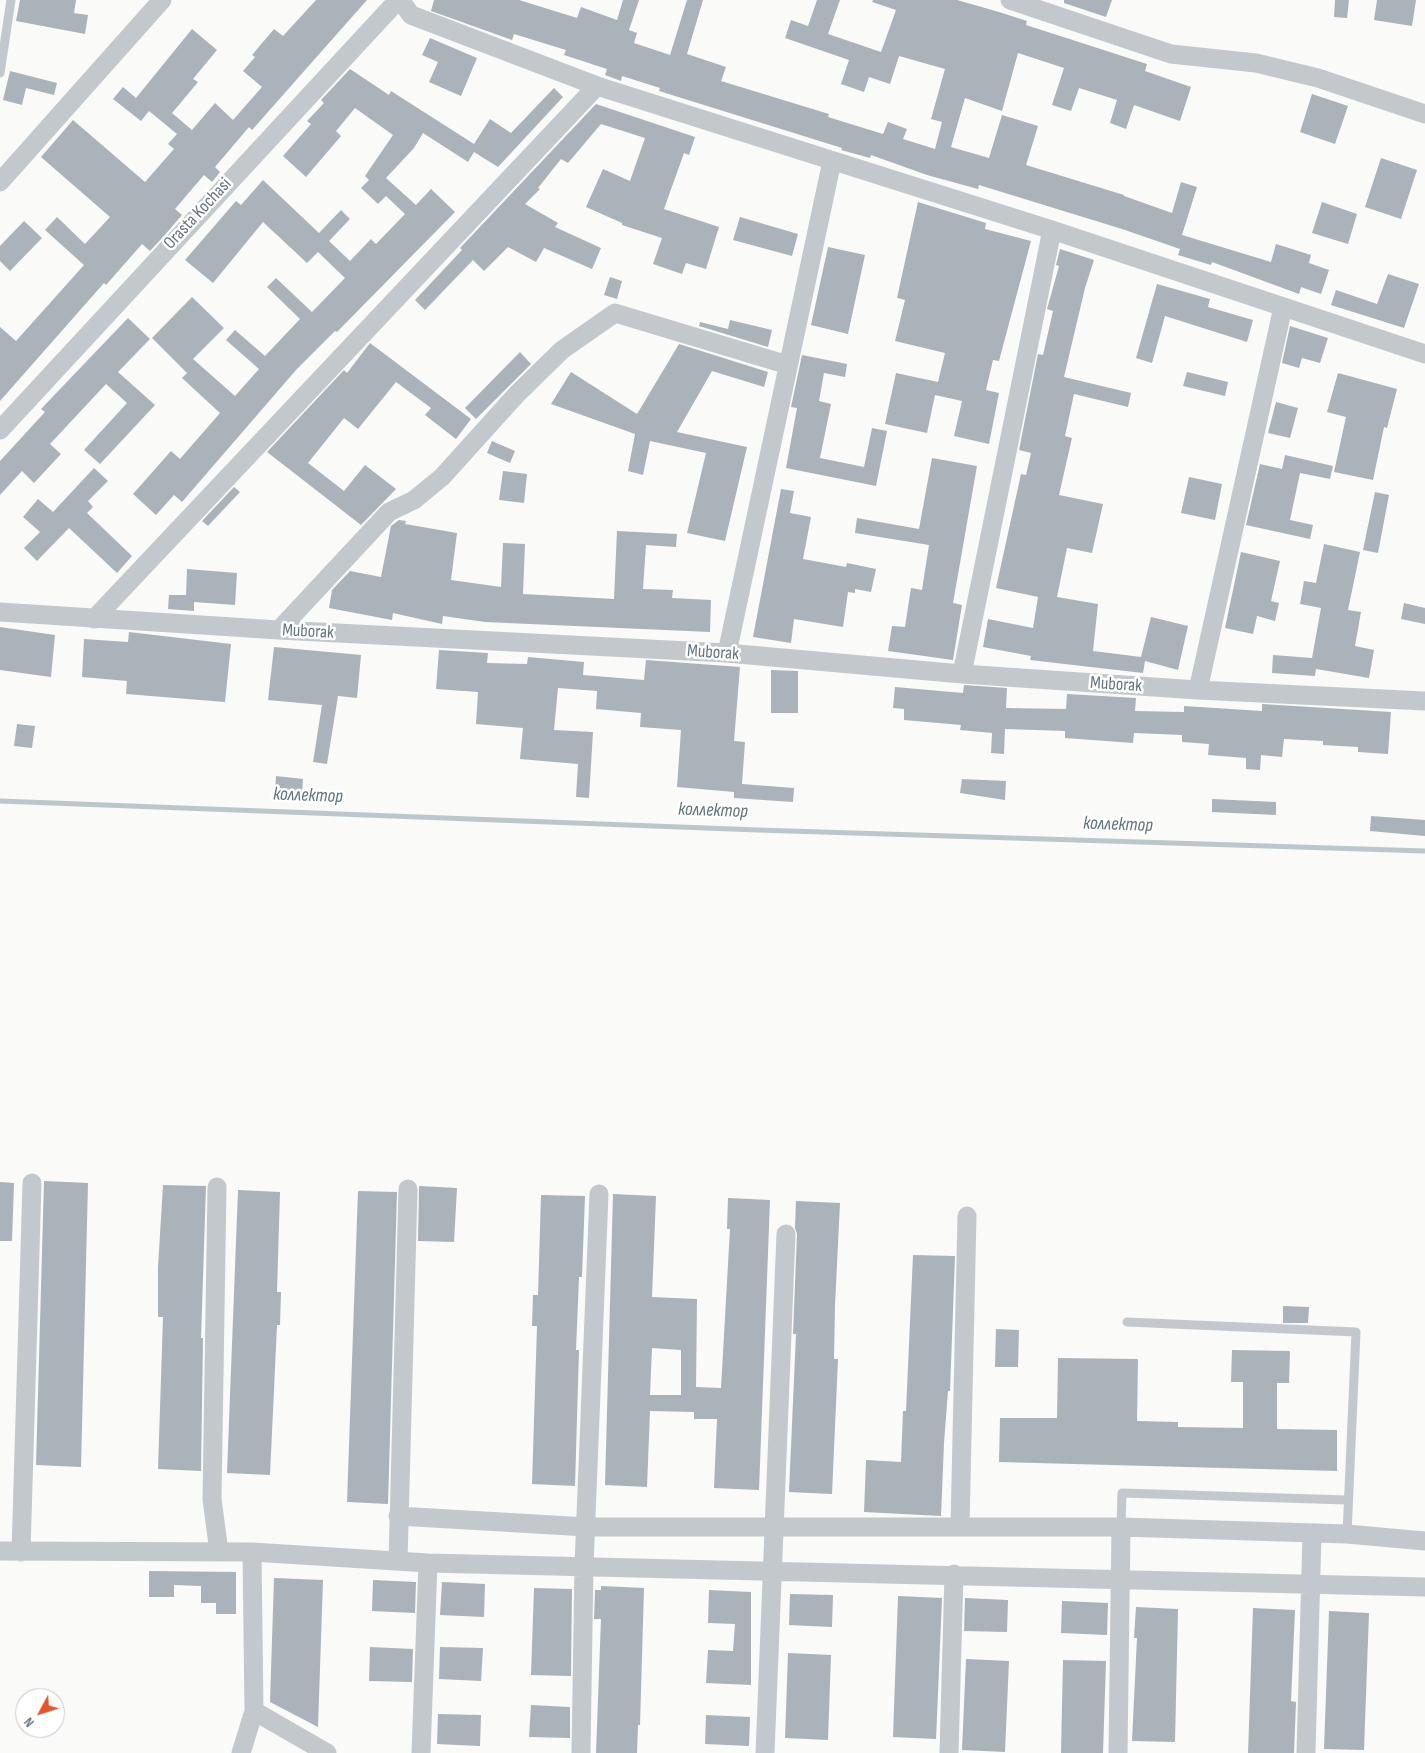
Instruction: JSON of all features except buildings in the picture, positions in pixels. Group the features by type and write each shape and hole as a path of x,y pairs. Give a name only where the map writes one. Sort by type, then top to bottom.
{"street":[{"path":"0,182 162,0"},
{"path":"399,0 411,15 597,86 1052,230 1425,354"},
{"name":"Orasta Kochasi","path":"0,430 399,0"},
{"path":"1010,0 1171,54 1256,63 1318,78 1425,114"},
{"path":"94,619 597,86"},
{"path":"727,653 832,161"},
{"path":"962,674 1052,230"},
{"path":"1198,690 1283,307"},
{"path":"279,630 389,512 414,500 442,477 517,394 562,350 615,313 788,365"},
{"name":"Muborak","path":"0,612 279,630 727,653 962,674 1198,690 1425,701"},
{"path":"21,1552 32,1183"},
{"path":"217,1187 212,1498 219,1552"},
{"path":"398,1561 408,1189"},
{"path":"581,1753 584,1565 599,1194"},
{"path":"960,1526 967,1216"},
{"path":"765,1753 786,1234"},
{"path":"398,1516 587,1527 960,1526 1121,1528 1347,1534 1425,1541"},
{"path":"1118,1753 1121,1528"},
{"path":"1306,1753 1312,1533"},
{"path":"0,1551 252,1552 428,1563 584,1565 1425,1587"},
{"path":"242,1753 254,1711 252,1552"},
{"path":"421,1753 428,1563"},
{"path":"949,1753 954,1574"},
{"path":"254,1711 327,1753"}],"lane":[{"path":"0,73 12,0"},
{"path":"1127,1322 1356,1332 1347,1500 1347,1534"},
{"path":"1121,1528 1122,1493 1347,1500"}],"waterway":[{"name":"коллектор","path":"0,801 758,830 1425,851"}]}
